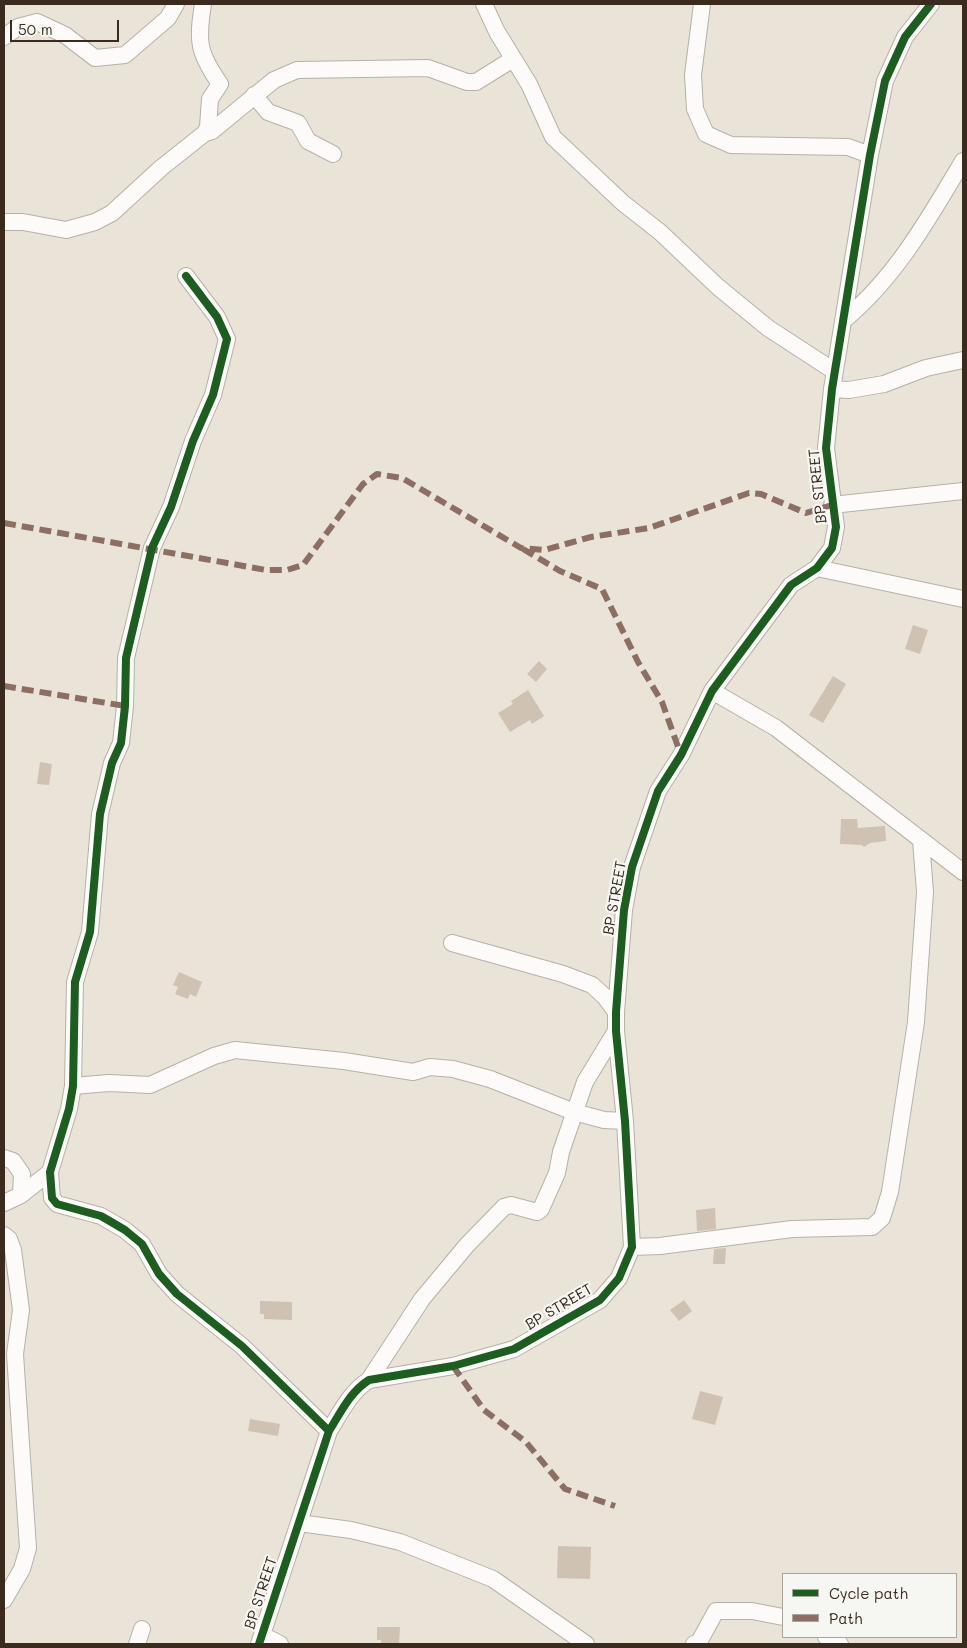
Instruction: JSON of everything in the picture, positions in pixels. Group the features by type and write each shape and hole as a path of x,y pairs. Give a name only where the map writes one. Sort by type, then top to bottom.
{"street":[{"path":"4,37 18,28 37,22 65,35 95,58 125,55 168,18 176,4"},
{"path":"203,4 199,30 200,47 206,64 220,84 210,99 208,127 205,133"},
{"path":"484,4 497,32 529,84 554,137 623,203 660,232 718,287 768,328 834,371"},
{"path":"702,4 694,83 695,109 706,134 730,145 848,147 870,155"},
{"name":"BP STREET","path":"260,1640 329,1431 359,1386 369,1380 452,1366 514,1349 600,1300 620,1278 632,1246 625,1121 616,1031 616,1012 624,910 632,867 658,791 681,755 712,691 790,585 817,568 832,548 836,527 826,448 834,371 870,155 885,81 905,37 931,4"},
{"path":"4,222 23,222 66,230 95,222 112,213 160,168 205,133 212,131 254,95 274,80 297,70 428,68 467,82 476,82 512,58"},
{"path":"254,95 268,112 298,123 308,140 333,154"},
{"path":"844,320 863,305 888,276 924,227 963,160"},
{"path":"186,276 217,317 227,339 212,395 192,441 171,507 152,548 126,658 122,743 112,763 100,814 90,932 74,982 73,1086 69,1109 50,1172 52,1198 57,1204 101,1216 125,1230 142,1244 159,1274 177,1294 242,1346 329,1431"},
{"path":"832,390 849,390 884,384 926,368 963,360"},
{"path":"832,505 963,491"},
{"path":"817,568 963,599"},
{"path":"712,691 776,728 963,872"},
{"path":"632,1246 660,1246 792,1229 872,1227 882,1218 890,1192 916,1022 925,892 921,840"},
{"path":"452,943 592,984 616,1012"},
{"path":"369,1380 422,1299 467,1245 504,1207 511,1205 537,1212 541,1209 557,1174 561,1152 585,1082 616,1031"},
{"path":"73,1086 109,1083 150,1085 214,1056 236,1050 344,1061 413,1072 430,1067 454,1069 490,1079 574,1112 604,1120 625,1121"},
{"path":"4,1158 13,1161 22,1174 21,1195"},
{"path":"4,1203 21,1195 50,1172"},
{"path":"4,1235 9,1239 13,1250 21,1310 9,1352 28,1548 22,1568 4,1600"},
{"path":"299,1523 351,1530 400,1542 493,1579 582,1643"},
{"path":"694,1644 698,1642 716,1611 752,1611 782,1618"},
{"path":"828,1638 840,1644"},
{"path":"260,1640 280,1644"}],"building":[{"path":"913,625 928,630 920,654 905,649"},
{"path":"539,661 547,669 536,682 527,674"},
{"path":"833,676 846,684 823,723 809,715"},
{"path":"528,690 544,716 532,724 530,720 510,732 498,713 513,704 511,701"},
{"path":"40,762 52,764 49,785 37,784"},
{"path":"841,819 857,819 858,828 885,826 886,841 870,843 864,847 862,845 840,844"},
{"path":"179,972 202,982 196,997 190,994 188,999 175,994 178,987 173,985"},
{"path":"715,1208 716,1229 697,1231 696,1210"},
{"path":"726,1248 725,1264 713,1264 714,1249"},
{"path":"684,1300 692,1311 679,1321 670,1310"},
{"path":"260,1301 292,1302 292,1320 264,1319 264,1314 260,1314"},
{"path":"700,1391 723,1397 715,1425 692,1419"},
{"path":"250,1419 280,1424 278,1436 248,1431"},
{"path":"558,1546 591,1547 590,1579 557,1578"},
{"path":"377,1627 400,1627 399,1644 381,1644 381,1640 377,1640"}],"marked path":[{"path":"4,523 266,570 287,570 303,565 363,484 377,474 402,478 521,548 544,550 591,537 649,528 749,493 761,494 806,513 832,505"},
{"path":"523,549 560,571 602,589 638,662 662,702 681,755"},
{"path":"4,686 125,706"},
{"path":"453,1366 484,1410 526,1442 565,1489 615,1506"}],"cycle path":[{"path":"259,1644 329,1431 356,1390 369,1380 453,1366 514,1349 600,1300 619,1278 632,1247 625,1121 616,1031 624,910 632,867 658,791 681,755 712,691 791,585 817,568 832,548 836,527 826,448 832,389 870,155 885,81 905,37 931,4"},
{"path":"186,276 217,317 227,339 213,395 193,441 171,507 152,548 126,658 125,706 121,743 112,763 100,814 90,932 75,982 73,1086 69,1109 50,1172 52,1198 57,1204 101,1216 125,1230 142,1244 159,1274 177,1294 242,1346 329,1431"}]}
